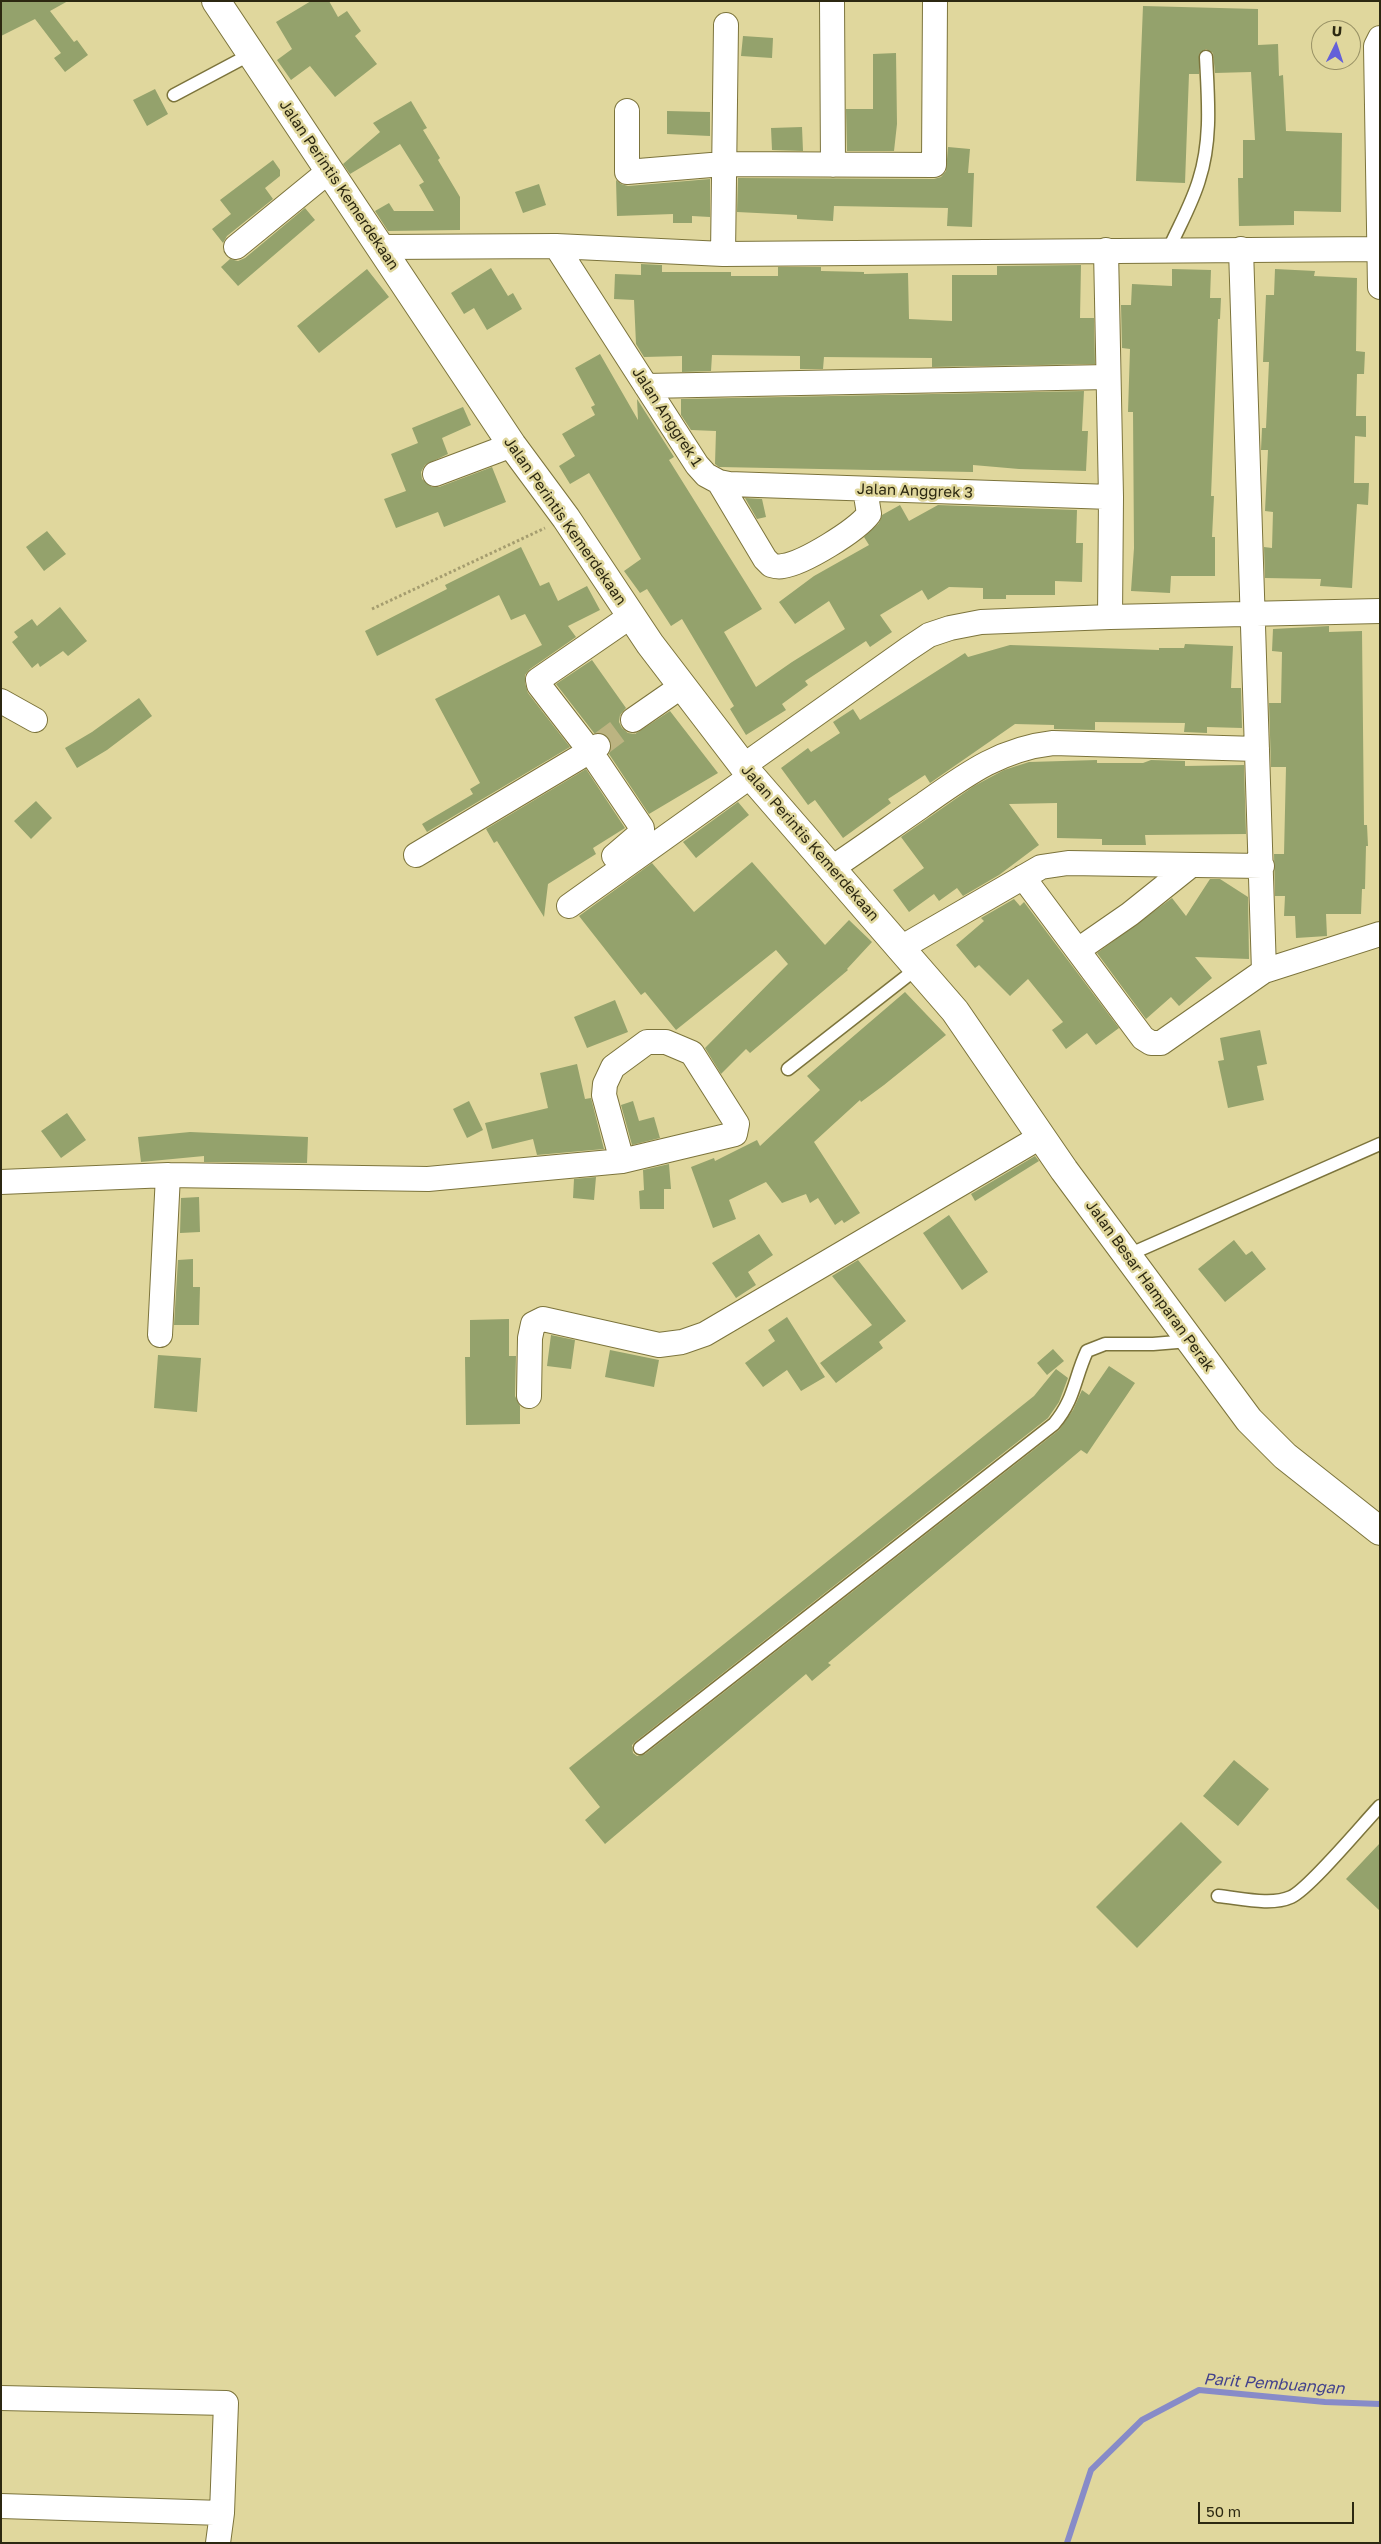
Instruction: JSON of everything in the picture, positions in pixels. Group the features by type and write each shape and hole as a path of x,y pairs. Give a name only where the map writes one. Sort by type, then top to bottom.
{"main road":[{"name":"Jalan Perintis Kemerdekaan","path":"216,1 328,171 382,247 512,445 566,518 682,686 747,771 832,868 916,970 954,1011"},
{"name":"Jalan Besar Hamparan Perak","path":"954,1011 986,1053 1042,1136 1189,1341 1249,1420 1273,1444 1380,1532"}],"street":[{"path":"832,1 833,165"},
{"path":"627,111 627,172 723,164 934,165 935,1"},
{"path":"723,254 726,25"},
{"path":"1380,38 1376,46 1380,287"},
{"path":"236,247 328,171"},
{"path":"382,247 556,246 723,254 1379,249"},
{"name":"Jalan Anggrek 1","path":"556,246 697,464 706,475 719,482 765,559 771,565 783,566 830,546 864,520 869,514 865,489"},
{"path":"1241,249 1264,971"},
{"path":"1106,250 1111,497 1110,617"},
{"path":"646,386 1108,377"},
{"path":"435,474 512,445"},
{"name":"Jalan Anggrek 3","path":"719,482 729,484 1111,497"},
{"path":"632,616 538,680 539,685 594,749 642,828 642,832 569,898 747,771 929,635 950,628 981,622 1380,611"},
{"path":"633,720 682,686"},
{"path":"1,701 35,720"},
{"path":"832,868 971,772 997,757 1031,745 1053,743 1256,749"},
{"path":"416,855 594,749"},
{"path":"900,949 1041,867 1068,863 1262,866"},
{"path":"1078,950 1130,914 1190,866"},
{"path":"1023,877 1143,1038 1151,1043 1160,1043 1264,971 1380,934"},
{"path":"1,1182 168,1175 428,1179 622,1161 735,1134 737,1124 692,1053 666,1042 647,1042 613,1067 605,1084 604,1095 622,1161"},
{"path":"529,1396 530,1338 533,1324 543,1319 659,1345 682,1342 705,1334 1042,1136"},
{"path":"160,1335 168,1175"},
{"path":"1,2398 226,2403 222,2513 218,2543"},
{"path":"1,2506 222,2513"}],"lane":[{"path":"174,95 251,54"},
{"path":"1168,251 1199,181 1205,157 1209,128 1206,57"},
{"path":"788,1069 916,970"},
{"path":"1128,1255 1380,1144"},
{"path":"640,1748 1054,1424 1065,1411 1075,1390 1077,1372 1087,1351 1106,1344 1153,1344 1189,1341"},
{"path":"1218,1896 1277,1900 1292,1897 1306,1885 1380,1806"}],"path":[{"path":"372,609 566,518"}],"building":[{"path":"1,1 68,1 50,11 74,42 77,40 88,55 65,72 54,58 61,53 35,19 1,36"},
{"path":"311,1 329,1 338,17 347,11 361,31 355,36 377,64 335,97 310,66 291,80 277,60 292,49 276,22"},
{"path":"1143,6 1258,9 1258,45 1278,44 1279,76 1283,75 1286,131 1342,133 1341,212 1294,211 1294,225 1239,226 1238,178 1243,178 1243,140 1255,140 1251,72 1215,73 1213,53 1206,49 1199,54 1199,74 1189,74 1185,183 1136,181"},
{"path":"743,36 773,38 772,58 741,56"},
{"path":"896,53 897,124 894,151 847,151 846,109 873,109 873,54"},
{"path":"155,89 168,114 147,126 133,100"},
{"path":"411,101 427,128 423,130 440,158 438,160 460,197 460,230 388,231 375,211 389,203 394,211 434,211 419,185 424,182 400,144 350,174 343,164 380,132 373,123"},
{"path":"667,111 710,112 710,136 667,134"},
{"path":"802,127 803,151 772,150 771,128"},
{"path":"948,147 970,149 968,173 974,173 972,227 947,226 948,208 834,206 833,221 797,219 797,215 737,212 738,178 934,179 941,177 946,171"},
{"path":"273,160 280,170 280,176 265,188 273,199 227,236 223,243 212,229 231,214 220,200"},
{"path":"710,179 710,217 692,216 692,223 673,223 673,214 617,216 616,180 628,186"},
{"path":"539,184 546,205 523,213 515,192"},
{"path":"305,208 315,220 238,286 221,267 230,259 238,261 245,258"},
{"path":"641,264 662,265 662,272 731,272 731,276 778,276 778,267 821,267 821,271 864,272 864,274 908,273 909,319 952,321 952,275 997,275 997,266 1081,265 1080,318 1094,318 1095,364 932,367 932,358 824,357 823,369 800,369 800,356 712,355 711,371 682,372 682,356 644,357 636,344 634,300 614,299 615,274 641,275"},
{"path":"491,268 508,296 513,293 522,309 487,330 474,308 464,314 451,293"},
{"path":"367,269 389,297 319,353 297,326"},
{"path":"1172,269 1211,270 1210,298 1221,298 1220,319 1218,319 1211,496 1214,496 1212,537 1215,537 1215,576 1171,576 1170,593 1131,591 1134,548 1133,412 1128,412 1130,349 1122,348 1121,305 1131,305 1132,284 1172,286"},
{"path":"1275,269 1315,271 1314,276 1357,278 1356,351 1365,352 1364,374 1357,374 1356,416 1366,416 1366,437 1355,436 1354,483 1369,483 1368,505 1357,504 1352,588 1320,586 1321,579 1265,578 1264,547 1272,548 1273,512 1265,511 1268,450 1261,450 1262,428 1266,428 1269,362 1263,362 1266,295 1274,295"},
{"path":"600,354 638,420 637,399 674,457 669,460 762,609 724,632 756,687 845,629 829,601 795,624 779,602 814,576 869,545 864,537 879,523 882,515 900,505 909,521 938,505 1077,510 1076,543 1083,543 1082,582 1055,581 1055,595 1006,595 1006,599 983,599 983,588 949,587 928,600 922,590 880,615 892,632 870,647 866,641 805,681 808,685 782,704 786,710 746,735 730,709 734,706 682,619 671,626 647,589 640,593 624,571 641,559 589,473 570,484 559,466 575,456 562,434 595,415 591,407 595,405 575,368"},
{"path":"1084,391 1082,431 1088,431 1086,471 1019,469 973,465 973,472 719,467 715,464 716,431 691,430 681,415 681,399"},
{"path":"463,407 471,425 442,438 448,454 425,465 421,472 422,479 432,487 439,487 492,467 506,502 444,527 438,512 396,528 384,499 406,491 391,454 418,443 412,428"},
{"path":"745,498 762,499 766,517 757,519"},
{"path":"47,531 66,554 44,571 26,547"},
{"path":"521,547 540,586 549,582 558,601 587,586 600,610 568,626 576,637 530,669 525,675 528,693 570,747 427,832 422,824 473,794 470,789 480,783 435,699 542,645 525,614 511,620 499,595 377,656 365,631 447,589 445,585"},
{"path":"60,607 87,641 68,656 63,651 40,667 38,663 32,668 12,642 18,637 14,632 32,619 37,626"},
{"path":"1329,626 1329,632 1362,631 1364,825 1367,825 1368,846 1366,846 1365,889 1362,889 1361,914 1326,914 1327,936 1296,938 1295,916 1284,916 1285,896 1275,896 1274,854 1284,854 1286,767 1271,767 1269,703 1281,703 1282,652 1272,651 1273,629"},
{"path":"1185,644 1233,646 1231,688 1241,688 1242,728 1207,727 1207,733 1184,732 1185,723 1095,722 1095,730 1054,729 1054,725 1015,724 930,783 925,775 888,799 891,803 843,838 815,800 808,805 781,768 808,748 811,752 840,733 833,722 853,709 860,720 965,653 968,657 1010,645 1159,650 1159,648 1184,648"},
{"path":"592,660 626,708 620,715 619,722 622,728 628,733 635,734 670,711 718,773 649,814 609,754 612,746 609,738 604,734 594,733 556,684"},
{"path":"139,698 152,716 107,750 77,768 65,748 92,732"},
{"path":"1097,760 1097,763 1143,763 1151,760 1185,761 1185,766 1244,765 1246,834 1145,835 1146,845 1102,845 1102,839 1057,838 1057,803 1009,804 1039,845 999,875 963,896 957,888 939,901 934,894 909,912 893,890 924,868 901,837 974,786 1004,770 1029,762"},
{"path":"586,769 625,828 593,848 596,854 548,884 544,917 497,841 494,843 486,829"},
{"path":"36,801 52,818 31,839 14,821"},
{"path":"738,802 749,815 696,858 683,842"},
{"path":"752,862 825,945 849,920 872,942 848,970 750,1053 746,1049 721,1074 705,1048 788,964 776,950 676,1030 645,992 641,995 579,916 652,863 694,912"},
{"path":"1210,879 1220,879 1248,897 1249,959 1195,957 1212,978 1179,1006 1171,997 1146,1019 1097,953 1172,898 1186,916"},
{"path":"1014,899 1020,906 1024,902 1119,1028 1096,1045 1087,1033 1066,1049 1052,1030 1063,1022 1028,979 1010,996 979,965 975,968 956,945 984,921 981,918"},
{"path":"905,992 946,1035 884,1085 861,1102 860,1100 814,1142 860,1213 844,1223 842,1220 835,1225 818,1198 810,1203 806,1194 782,1203 766,1182 729,1200 736,1219 713,1228 691,1167 714,1158 715,1161 757,1140 760,1146 820,1090 807,1076"},
{"path":"615,1000 628,1032 587,1048 574,1017"},
{"path":"1260,1030 1267,1064 1257,1066 1264,1100 1228,1108 1218,1061 1224,1060 1220,1038"},
{"path":"577,1064 585,1099 591,1098 604,1149 537,1155 533,1139 492,1149 485,1123 548,1108 540,1073"},
{"path":"469,1101 483,1130 467,1138 453,1109"},
{"path":"633,1101 639,1121 654,1117 660,1138 632,1145 621,1105"},
{"path":"67,1113 86,1140 61,1158 41,1131"},
{"path":"190,1132 308,1137 307,1163 204,1162 204,1156 141,1162 138,1137"},
{"path":"1035,1156 1039,1161 975,1201 971,1194"},
{"path":"669,1164 671,1189 664,1189 664,1209 640,1209 639,1191 644,1190 643,1170"},
{"path":"596,1177 594,1200 573,1198 574,1179"},
{"path":"199,1197 200,1232 180,1233 181,1198"},
{"path":"949,1215 988,1272 962,1290 923,1233"},
{"path":"759,1234 773,1255 748,1272 756,1285 736,1298 712,1263"},
{"path":"1234,1240 1246,1255 1252,1251 1266,1269 1225,1302 1198,1269"},
{"path":"193,1259 193,1287 200,1287 199,1325 174,1325 178,1260"},
{"path":"858,1260 906,1321 879,1342 883,1348 836,1383 820,1363 872,1325 832,1276"},
{"path":"787,1317 825,1377 801,1391 787,1370 763,1387 745,1363 775,1341 768,1330"},
{"path":"509,1319 509,1356 516,1356 515,1396 520,1406 520,1424 466,1425 465,1357 470,1357 470,1320"},
{"path":"551,1335 575,1340 571,1369 547,1366"},
{"path":"1053,1349 1064,1361 1047,1375 1037,1363"},
{"path":"610,1350 659,1360 654,1387 605,1377"},
{"path":"158,1355 201,1358 197,1412 154,1408"},
{"path":"1109,1366 1135,1383 1087,1454 1081,1450 828,1663 831,1665 812,1681 806,1674 605,1844 585,1820 600,1807 569,1768 1034,1396 1056,1369 1068,1378 1059,1402 1048,1418 632,1745 633,1753 637,1756 645,1754 1059,1430 1073,1410 1082,1390 1089,1395"},
{"path":"1234,1760 1269,1789 1238,1826 1203,1796"},
{"path":"1181,1822 1222,1862 1137,1948 1096,1907"},
{"path":"1380,1843 1380,1911 1346,1879"}],"waterway":[{"name":"Parit Pembuangan","path":"1067,2543 1091,2470 1142,2420 1199,2390 1325,2402 1380,2404"}],"tunnel":[{"path":"598,746 633,720"}]}
